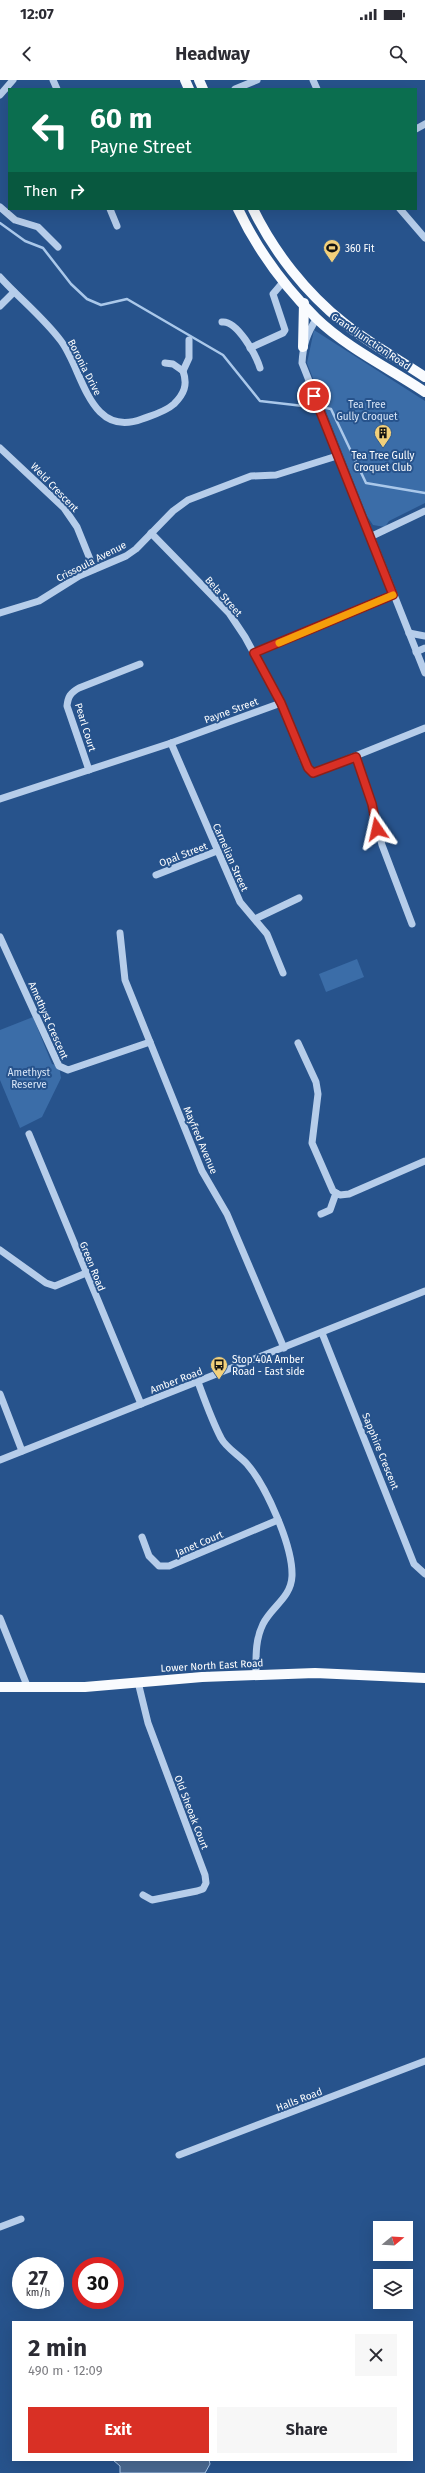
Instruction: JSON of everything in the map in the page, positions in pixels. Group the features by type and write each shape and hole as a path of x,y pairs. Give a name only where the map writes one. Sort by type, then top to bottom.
{"main road":[{"name":"Grand Junction Road","path":"239,210 262,252 284,281 317,318 356,347 425,392"},
{"name":"Grand Junction Road","path":"253,210 261,226 279,254 326,308 345,324 424,373"},
{"path":"303,347 304,304"},
{"path":"317,318 326,308"},
{"path":"415,385 424,373"},
{"name":"Lower North East Road","path":"0,1687 85,1687 138,1682 315,1673 425,1678"}],"street":[{"path":"0,95 13,80"},
{"path":"237,88 257,80"},
{"path":"0,207 15,220 38,227 58,247"},
{"path":"110,210 117,226"},
{"path":"401,210 425,238"},
{"name":"Boronia Drive","path":"0,277 60,339 68,351 85,392 104,416 115,423 131,423 169,409 184,392 185,383 183,371"},
{"path":"250,348 283,333 285,330 273,294 284,281"},
{"path":"0,306 14,292"},
{"path":"317,318 307,334 303,347 302,363 337,456 425,673"},
{"path":"222,322 231,323 250,348 260,368"},
{"path":"165,363 173,364 183,371 189,358 189,340"},
{"name":"Weld Crescent","path":"0,448 64,508 77,526 94,569"},
{"name":"Crissoula Avenue","path":"0,613 39,601 94,569 126,556 151,534 173,511 208,491 251,476 276,475 337,456"},
{"path":"370,537 425,511"},
{"name":"Bela Street","path":"151,534 229,613 254,653 281,703"},
{"path":"254,653 393,595"},
{"path":"409,633 425,636"},
{"path":"416,652 425,648"},
{"name":"Pearl Court","path":"89,770 67,706 68,698 72,692 78,688 140,664"},
{"path":"281,703 303,759 313,773 425,728"},
{"name":"Payne Street","path":"0,799 171,743 281,703"},
{"name":"Carnelian Street","path":"171,743 240,902 267,934 283,973"},
{"path":"356,757 372,804 382,845 412,924"},
{"name":"Opal Street","path":"156,875 217,851"},
{"path":"255,919 299,898"},
{"name":"Mayfred Avenue","path":"120,933 125,980 202,1172 227,1214 284,1348"},
{"name":"Amethyst Crescent","path":"0,937 59,1066 68,1070 150,1042"},
{"path":"298,1043 316,1082 318,1094 312,1143 333,1191 336,1193 349,1194 425,1161"},
{"name":"Green Road","path":"29,1134 140,1404"},
{"path":"321,1214 330,1210 336,1193"},
{"path":"0,1250 46,1283 55,1286 86,1273"},
{"name":"Amber Road","path":"0,1460 425,1291"},
{"name":"Sapphire Crescent","path":"322,1333 414,1564 425,1574"},
{"path":"198,1382 222,1440 261,1480 278,1520 289,1553 292,1575 289,1592 264,1622 259,1634 256,1654 256,1675"},
{"path":"0,1394 22,1451"},
{"name":"Janet Court","path":"142,1537 149,1556 159,1566 169,1566 278,1520"},
{"path":"0,1618 28,1688"},
{"name":"Old Sheoak Court","path":"138,1682 148,1724 205,1874 206,1883 203,1889 152,1900 143,1895"},
{"name":"Halls Road","path":"180,2155 425,2061"},
{"path":"0,2227 21,2219"}],"green space":[{"name":"Tea Tree Gully Croquet","path":"314,330 425,401 425,503 389,521 385,527 373,525 367,516 307,363"},
{"path":"357,959 364,977 326,992 319,974"},
{"name":"Amethyst Reserve","path":"33,1017 52,1064 59,1066 61,1078 42,1117 20,1128 0,1080 0,1030"}],"shaded area":[{"path":"114,2461 209,2461 210,2464 205,2473 120,2473 120,2466"}],"waterway":[{"path":"0,223 25,241 43,248 71,284 87,299 101,305 127,299 223,355 260,401 312,407"},
{"path":"326,408 331,409 366,483 425,493"}],"slow traffic":[{"path":"279,643 393,595"}],"place":[{"name":"360 Fit","path":"332,263"},
{"name":"Tea Tree Gully Croquet Club","path":"383,448"},
{"name":"Stop 40A Amber Road - East side","path":"219,1380"}],"route":[{"path":"314,396 393,595 254,653 281,703 308,768 313,773 356,757 372,804 377,829"}]}
